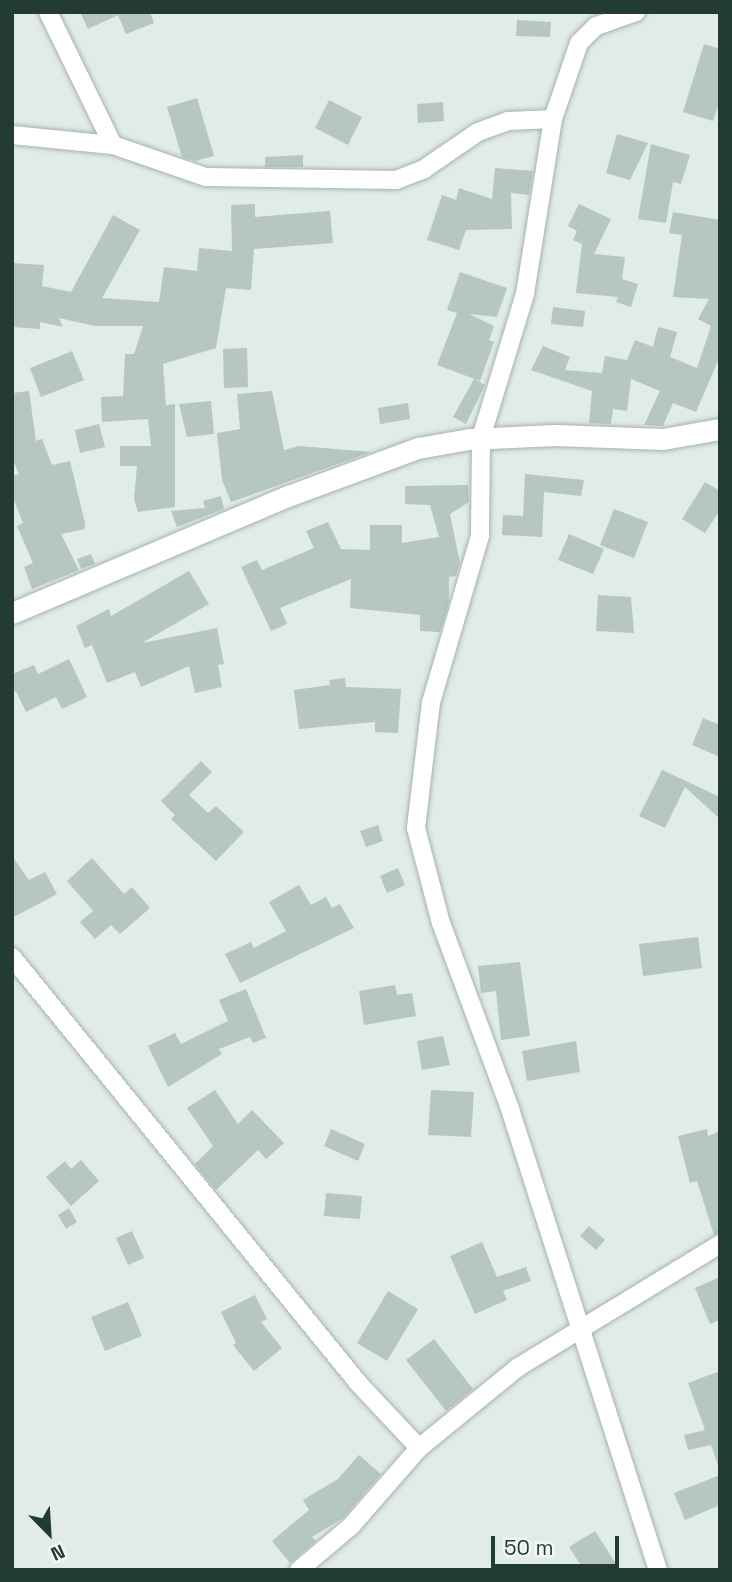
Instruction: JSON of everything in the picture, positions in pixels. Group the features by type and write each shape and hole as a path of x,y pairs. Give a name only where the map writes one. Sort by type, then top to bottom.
{"street":[{"path":"48,12 113,145"},
{"path":"636,12 596,26 579,43 552,119 525,294 481,438 480,536 431,702 416,828 441,923 510,1109 582,1324 658,1570"},
{"path":"12,135 113,145 206,177 396,180 424,169 478,132 508,121 552,119"},
{"path":"12,613 288,496 418,448 481,438 555,435 663,439 720,429"},
{"path":"12,957 359,1384 419,1448"},
{"path":"299,1570 351,1526 419,1448 517,1368 582,1324 720,1244"}],"building":[{"path":"80,12 150,12 154,23 126,34 118,15 88,29"},
{"path":"517,20 551,22 550,37 516,36"},
{"path":"704,44 720,49 720,100 713,121 683,112"},
{"path":"197,98 214,156 195,161 182,157 167,107"},
{"path":"329,100 362,117 348,145 315,128"},
{"path":"443,102 444,121 418,123 417,104"},
{"path":"617,134 648,143 630,180 606,173"},
{"path":"651,144 690,155 681,184 673,182 666,223 638,219"},
{"path":"303,155 303,167 265,167 265,157"},
{"path":"495,168 533,171 529,195 511,193 512,229 466,230 459,250 427,240 442,195 456,200 459,188 492,199"},
{"path":"255,204 255,217 330,211 333,243 254,249 251,290 226,288 216,348 163,364 166,405 175,404 175,507 138,512 134,499 137,466 120,466 120,446 151,446 148,419 102,422 101,397 123,396 125,354 134,354 143,326 95,326 59,318 63,327 40,322 40,329 12,327 12,263 44,265 42,286 71,292 113,215 140,230 102,298 159,302 164,267 197,271 199,248 232,251 231,205"},
{"path":"579,204 611,219 594,254 625,257 622,279 638,284 631,307 616,302 618,297 576,293 582,244 573,240 577,231 568,226"},
{"path":"673,212 720,220 720,356 696,412 673,403 663,426 644,425 660,391 631,379 627,411 613,409 611,424 589,423 592,391 531,370 543,346 570,357 565,370 602,373 605,356 627,360 635,340 653,347 658,327 677,332 670,357 697,368 711,326 698,319 709,299 673,297 682,235 669,233"},
{"path":"460,272 507,288 497,317 469,314 494,326 489,340 494,342 480,381 437,365 457,313 447,310"},
{"path":"553,307 585,311 583,327 551,324"},
{"path":"247,348 248,387 224,388 223,349"},
{"path":"72,351 84,380 41,397 30,368"},
{"path":"474,379 485,385 466,424 453,417"},
{"path":"29,391 36,441 42,439 52,465 70,461 85,523 85,529 61,534 79,570 32,589 24,567 33,563 17,526 23,523 12,495 12,476 19,474 12,458 12,393"},
{"path":"272,391 284,450 299,446 371,452 231,502 222,480 217,433 240,429 237,394"},
{"path":"211,401 214,434 187,437 179,404"},
{"path":"408,403 410,419 380,424 378,408"},
{"path":"99,424 105,447 80,453 75,430"},
{"path":"525,474 584,480 581,496 544,492 542,537 502,535 503,515 523,516"},
{"path":"705,482 720,491 720,510 705,533 682,519"},
{"path":"468,485 469,502 450,514 460,563 456,576 449,577 449,602 440,632 420,631 420,615 350,608 351,579 280,608 287,624 271,631 241,567 257,560 262,570 314,548 306,531 328,522 341,549 370,550 370,525 402,525 402,543 439,537 430,505 405,504 405,486"},
{"path":"221,496 224,509 177,527 171,511 205,508 203,501"},
{"path":"614,509 648,522 634,558 600,545"},
{"path":"569,534 604,549 593,574 558,560"},
{"path":"91,554 95,564 81,569 77,559"},
{"path":"189,571 209,604 142,643 217,628 224,664 218,665 222,687 195,693 189,666 141,687 135,672 107,683 92,645 85,648 76,626 109,609 111,616"},
{"path":"598,595 631,597 634,633 596,631"},
{"path":"69,659 87,697 62,709 56,697 26,712 16,691 12,693 12,674 34,665 38,674"},
{"path":"345,678 346,687 401,689 398,733 375,732 375,722 299,729 294,690 330,685 329,680"},
{"path":"703,718 720,725 720,757 692,745"},
{"path":"201,761 212,772 189,795 208,813 216,806 244,832 216,861 171,819 175,815 161,801"},
{"path":"662,770 720,797 720,819 685,787 665,828 639,816"},
{"path":"378,825 383,841 366,847 360,831"},
{"path":"12,856 29,880 45,872 57,894 12,918"},
{"path":"92,858 124,894 132,887 150,908 120,934 111,925 95,939 80,922 93,911 67,881"},
{"path":"398,868 405,885 387,893 380,876"},
{"path":"299,885 311,905 326,897 332,908 340,904 354,928 240,983 225,954 251,942 254,948 286,931 269,902"},
{"path":"698,937 702,968 643,976 639,944"},
{"path":"520,962 530,1036 501,1040 496,991 481,993 478,966"},
{"path":"395,985 397,995 412,993 416,1016 364,1025 359,991"},
{"path":"246,989 266,1038 253,1043 250,1037 219,1049 222,1054 168,1087 148,1046 175,1033 181,1044 228,1021 219,1000"},
{"path":"443,1036 450,1065 422,1070 417,1041"},
{"path":"576,1041 580,1072 527,1081 522,1051"},
{"path":"215,1090 238,1124 252,1110 284,1143 266,1159 258,1150 216,1190 195,1164 213,1146 187,1108"},
{"path":"431,1090 474,1092 471,1137 428,1135"},
{"path":"331,1129 365,1144 358,1161 324,1146"},
{"path":"707,1129 708,1136 720,1131 720,1233 714,1235 697,1181 690,1183 678,1136"},
{"path":"81,1160 99,1181 71,1206 46,1177 65,1161 71,1169"},
{"path":"326,1193 362,1196 360,1219 324,1216"},
{"path":"69,1208 77,1222 66,1229 58,1215"},
{"path":"589,1226 605,1240 596,1250 580,1236"},
{"path":"132,1231 144,1258 128,1265 116,1238"},
{"path":"482,1242 497,1277 526,1267 531,1281 503,1291 507,1300 475,1314 450,1256"},
{"path":"720,1277 720,1320 710,1324 695,1288"},
{"path":"388,1291 418,1309 387,1361 357,1343"},
{"path":"255,1295 267,1319 261,1322 282,1348 254,1371 233,1345 236,1343 221,1312"},
{"path":"128,1302 142,1336 105,1351 91,1317"},
{"path":"434,1339 473,1389 446,1411 406,1360"},
{"path":"720,1371 718,1465 711,1445 688,1450 684,1435 705,1430 688,1383"},
{"path":"359,1455 381,1474 343,1518 312,1537 316,1541 290,1563 272,1541 309,1510 303,1500 338,1479"},
{"path":"720,1475 720,1505 685,1520 674,1493"},
{"path":"595,1531 620,1570 584,1570 569,1547"}]}
